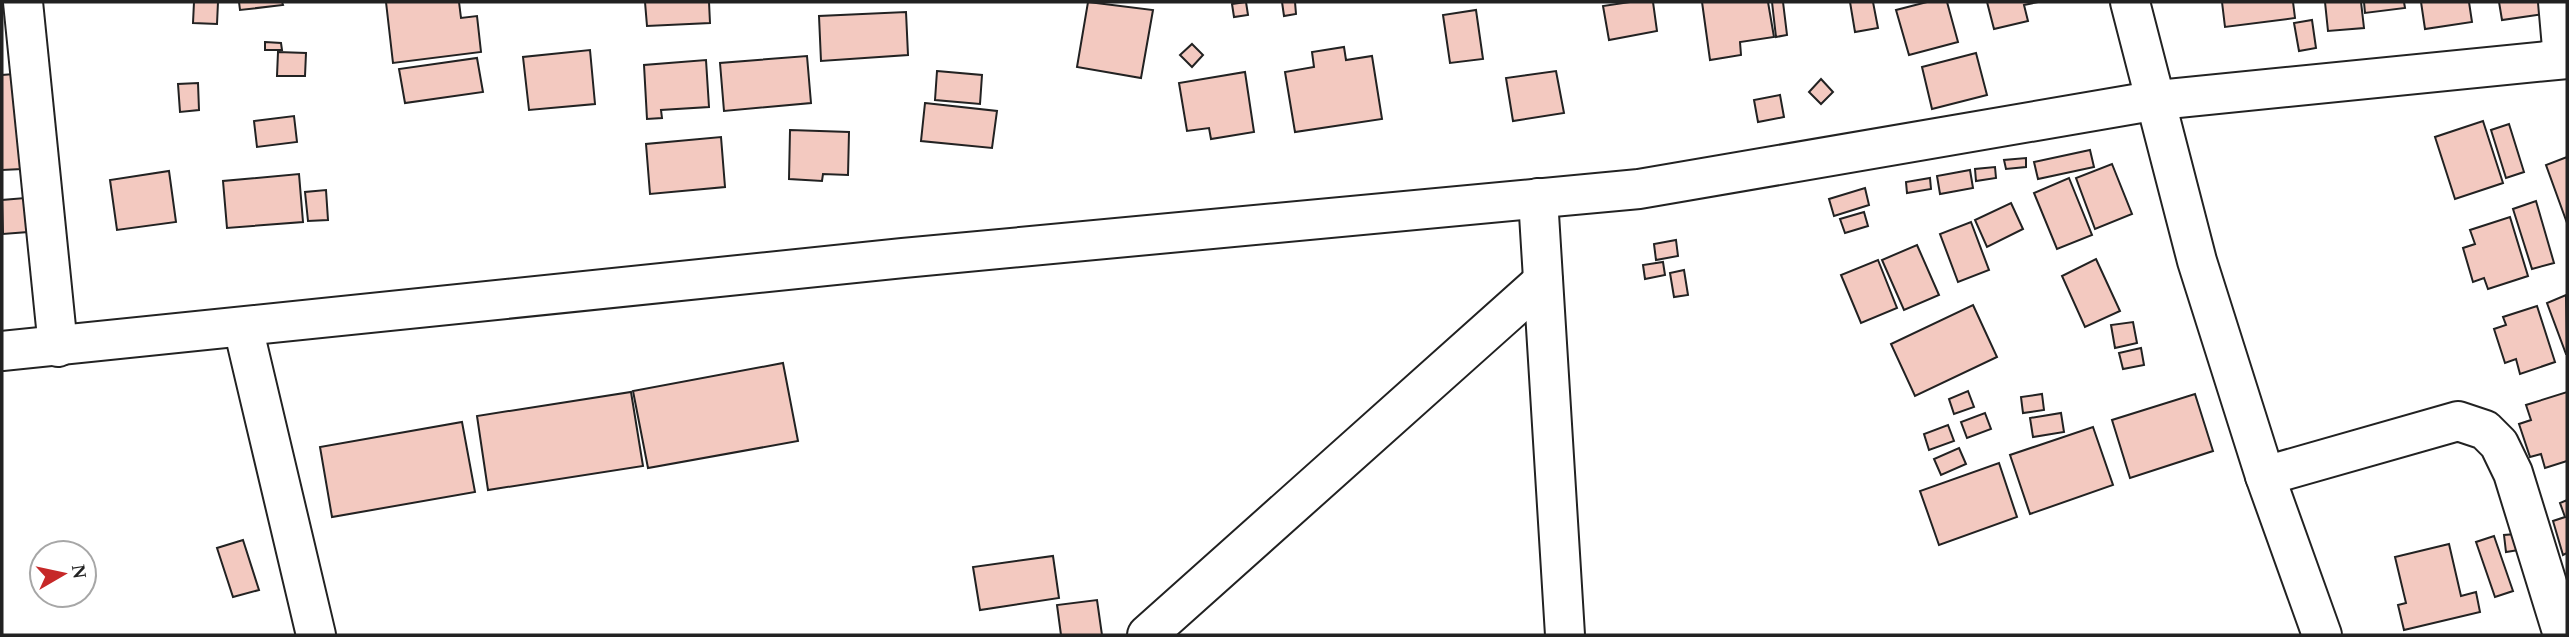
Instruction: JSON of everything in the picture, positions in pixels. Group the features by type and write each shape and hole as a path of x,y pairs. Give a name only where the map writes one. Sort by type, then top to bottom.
{"street":[{"path":"23,2 58,347"},
{"path":"2130,2 2158,100 2197,261 2266,476 2322,635"},
{"path":"2,351 903,258 1639,189 2158,100 2565,59 2558,2"},
{"path":"1538,198 1565,635"},
{"path":"1147,635 1543,281"},
{"path":"243,327 316,635"},
{"path":"2266,476 2458,421 2485,430 2499,444 2513,473 2563,635"}],"building":[{"path":"194,2 218,2 217,24 193,23"},
{"path":"239,2 282,2 283,5 240,10"},
{"path":"386,2 459,2 461,18 477,16 481,52 393,63"},
{"path":"645,2 709,2 710,23 647,26"},
{"path":"1088,2 1153,10 1141,78 1077,67"},
{"path":"1246,2 1248,15 1234,17 1232,4"},
{"path":"1282,2 1295,2 1296,14 1284,16"},
{"path":"1653,2 1657,31 1609,40 1603,6"},
{"path":"1702,2 1768,2 1774,37 1740,42 1741,55 1710,60"},
{"path":"1772,2 1783,2 1787,35 1776,37"},
{"path":"1850,2 1873,2 1878,28 1855,32"},
{"path":"1927,2 1947,2 1958,42 1909,55 1896,10"},
{"path":"1987,2 2038,2 2024,5 2028,21 1994,29"},
{"path":"2222,2 2293,2 2295,18 2225,27"},
{"path":"2325,2 2361,2 2364,28 2328,31"},
{"path":"2364,2 2404,2 2405,8 2365,13"},
{"path":"2421,2 2469,2 2472,22 2425,29"},
{"path":"2499,2 2542,2 2544,14 2502,20"},
{"path":"1476,10 1483,59 1450,63 1443,15"},
{"path":"906,12 908,55 821,61 819,16"},
{"path":"2312,20 2316,48 2299,51 2294,23"},
{"path":"265,42 281,43 282,50 265,50"},
{"path":"1192,44 1203,55 1192,67 1180,55"},
{"path":"1344,47 1346,60 1372,56 1382,119 1295,132 1285,72 1314,67 1312,52"},
{"path":"590,50 595,104 529,110 523,57"},
{"path":"278,52 306,53 305,76 277,76"},
{"path":"1976,53 1987,95 1932,109 1922,67"},
{"path":"807,56 811,103 724,111 720,63"},
{"path":"477,58 483,92 405,103 399,69"},
{"path":"706,60 709,107 661,110 662,118 647,119 644,65"},
{"path":"937,71 982,75 980,104 935,100"},
{"path":"1556,71 1564,113 1513,121 1506,78"},
{"path":"1245,72 1254,132 1211,139 1209,128 1187,131 1179,83"},
{"path":"14,74 22,169 2,170 2,75"},
{"path":"1821,79 1833,92 1821,104 1809,92"},
{"path":"198,83 199,110 180,112 178,84"},
{"path":"1780,95 1784,117 1758,122 1754,100"},
{"path":"925,103 997,111 992,148 921,141"},
{"path":"294,116 297,142 257,147 254,121"},
{"path":"2483,121 2503,183 2455,199 2435,137"},
{"path":"2509,124 2524,172 2506,178 2491,130"},
{"path":"790,130 849,132 848,175 823,174 822,181 789,179"},
{"path":"721,137 725,187 650,194 646,144"},
{"path":"2090,150 2094,167 2038,179 2034,162"},
{"path":"2567,157 2567,223 2546,165"},
{"path":"2026,158 2026,167 2006,169 2004,160"},
{"path":"2112,164 2132,214 2095,229 2076,178"},
{"path":"1995,167 1996,178 1976,181 1975,169"},
{"path":"1970,170 1973,188 1940,194 1937,176"},
{"path":"169,171 176,222 117,230 110,180"},
{"path":"299,174 303,222 227,228 223,181"},
{"path":"1930,178 1931,189 1907,193 1906,182"},
{"path":"2069,178 2092,235 2057,249 2034,193"},
{"path":"1865,188 1869,205 1834,216 1829,199"},
{"path":"326,190 328,220 308,221 305,192"},
{"path":"25,198 28,232 3,234 2,200"},
{"path":"2536,201 2554,263 2532,269 2513,209"},
{"path":"2011,203 2023,229 1987,247 1975,220"},
{"path":"1864,212 1868,226 1845,233 1840,219"},
{"path":"2510,217 2528,276 2488,289 2484,278 2473,282 2463,248 2475,244 2470,230"},
{"path":"1971,222 1989,270 1958,282 1940,234"},
{"path":"1676,240 1678,256 1656,260 1654,244"},
{"path":"1917,245 1939,295 1904,310 1882,260"},
{"path":"2096,259 2120,311 2085,327 2062,276"},
{"path":"1878,260 1897,308 1861,323 1841,275"},
{"path":"1663,262 1665,275 1645,279 1643,265"},
{"path":"1684,270 1688,295 1674,297 1670,273"},
{"path":"2566,295 2567,354 2547,303"},
{"path":"1973,305 1997,357 1915,396 1891,344"},
{"path":"2537,306 2555,362 2520,374 2516,359 2505,363 2494,329 2506,325 2503,317"},
{"path":"2133,322 2137,343 2115,348 2111,325"},
{"path":"2141,348 2144,365 2123,369 2119,353"},
{"path":"783,363 798,441 648,468 633,391"},
{"path":"1968,391 1974,407 1954,414 1949,399"},
{"path":"631,392 643,466 488,490 477,416"},
{"path":"2567,392 2567,461 2545,468 2541,454 2530,457 2519,424 2531,420 2526,405"},
{"path":"2042,394 2044,410 2023,413 2021,397"},
{"path":"2195,394 2213,451 2130,478 2112,420"},
{"path":"1985,413 1991,429 1967,438 1961,422"},
{"path":"2061,413 2064,432 2033,437 2030,418"},
{"path":"462,422 475,492 332,517 320,447"},
{"path":"1948,425 1954,441 1929,450 1924,434"},
{"path":"2093,427 2113,485 2030,514 2010,455"},
{"path":"1959,448 1966,464 1941,475 1934,459"},
{"path":"1999,463 2017,517 1939,545 1920,491"},
{"path":"2567,500 2567,553 2563,555 2553,521 2565,517 2560,503"},
{"path":"2516,534 2519,550 2506,552 2504,535"},
{"path":"2494,536 2513,591 2495,597 2476,542"},
{"path":"243,540 259,590 233,597 217,548"},
{"path":"2449,544 2461,596 2476,592 2480,612 2404,630 2398,605 2406,603 2395,557"},
{"path":"1053,556 1059,598 980,610 973,567"},
{"path":"1097,600 1102,635 1061,635 1057,605"}]}
